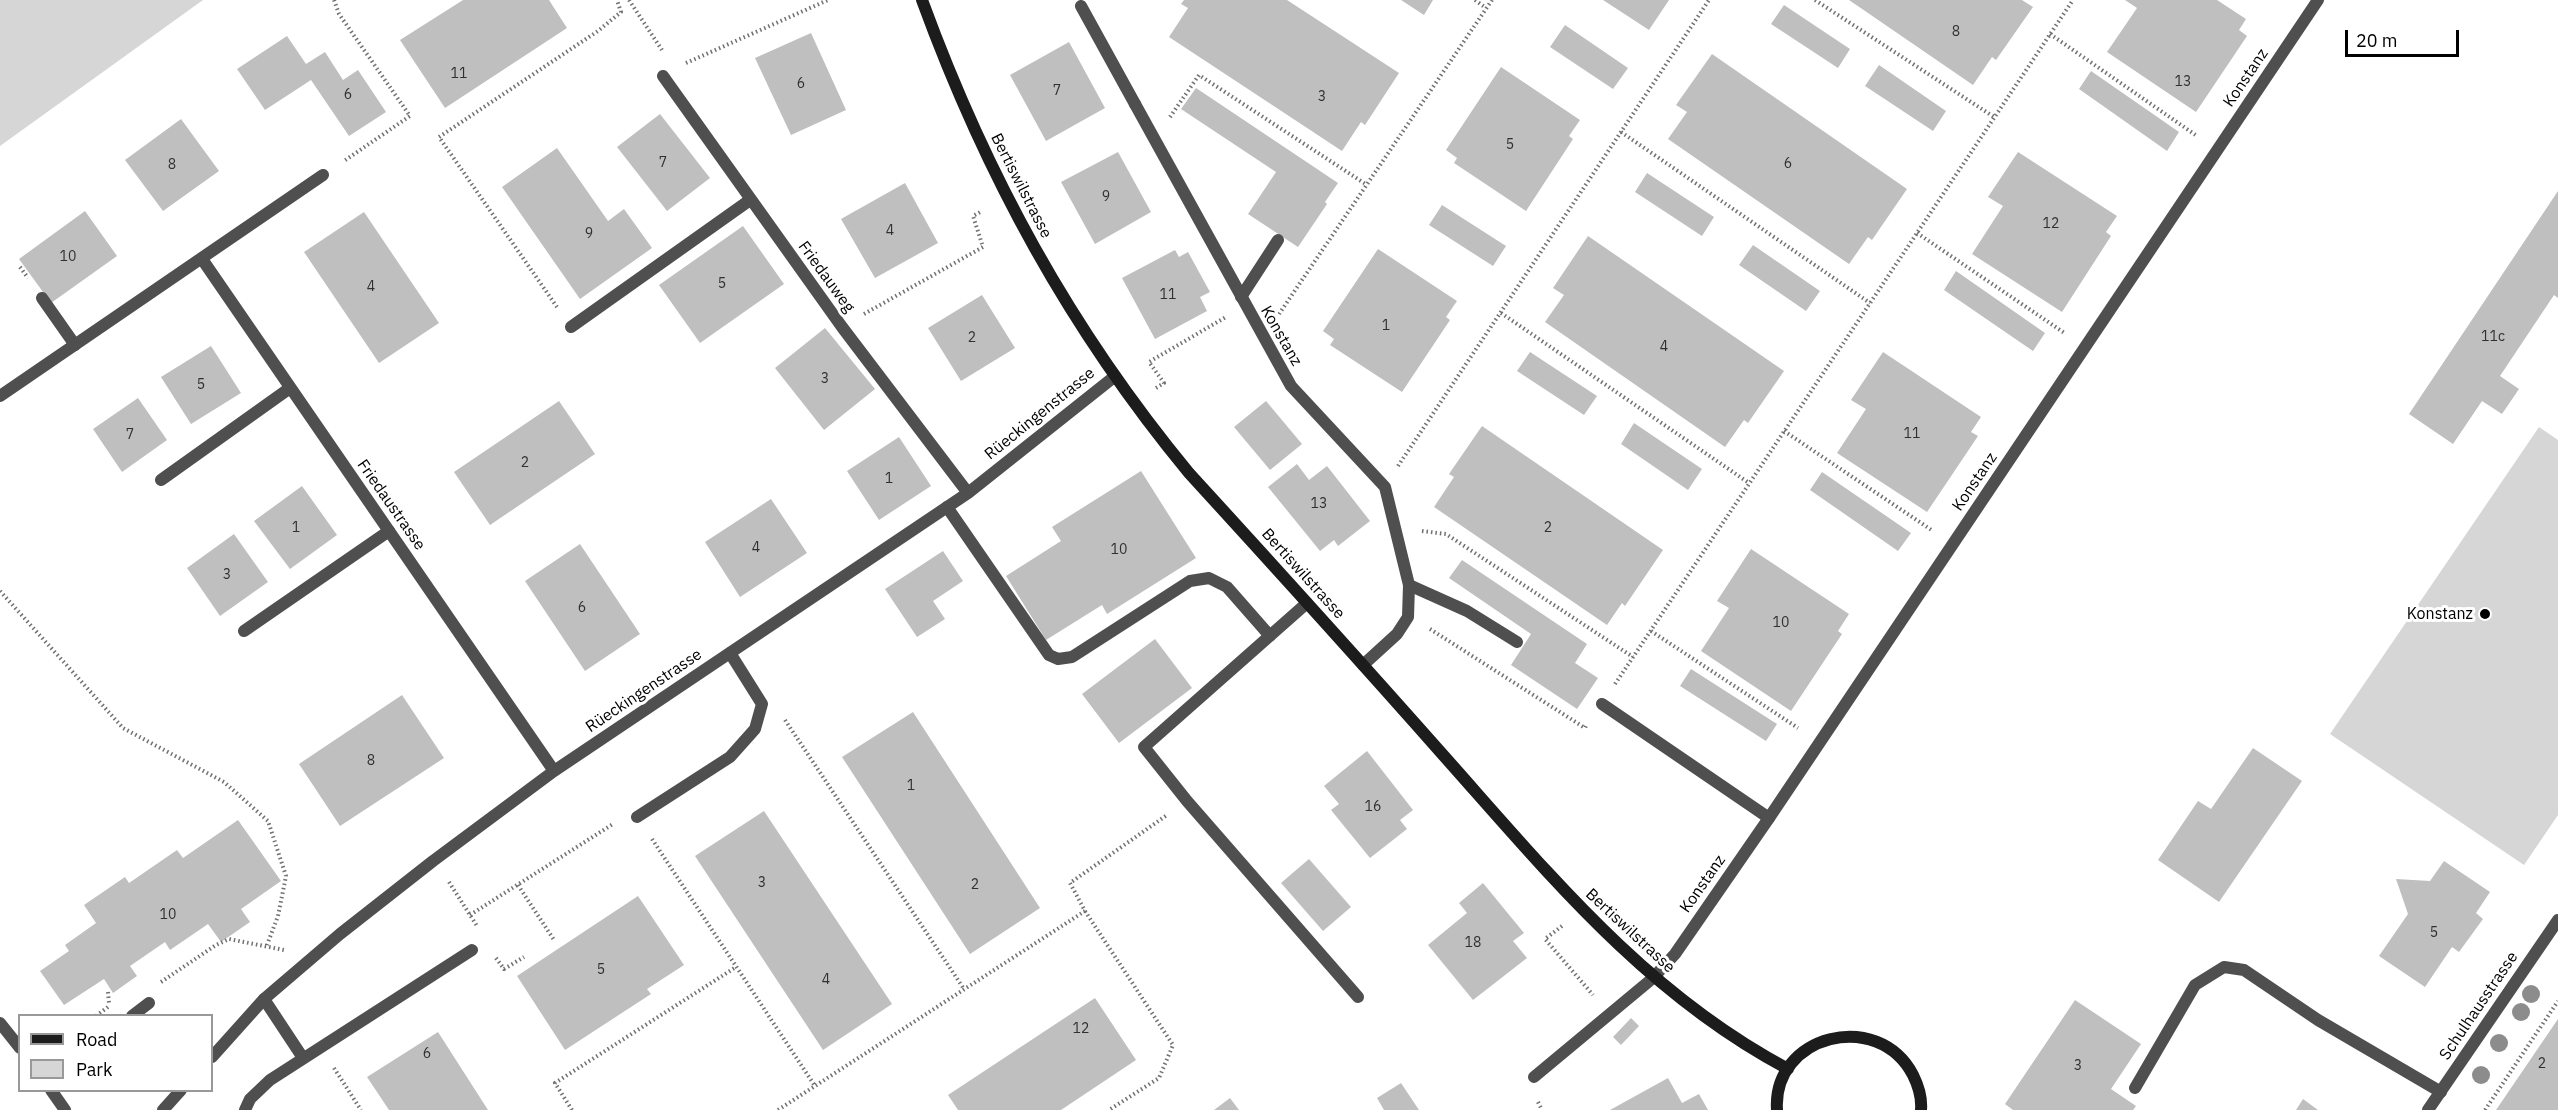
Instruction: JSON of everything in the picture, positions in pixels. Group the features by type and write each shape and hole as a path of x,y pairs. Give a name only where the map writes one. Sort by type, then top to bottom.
{"main road":[{"name":"Bertiswilstrasse","path":"922,0 953,82 1004,194 1063,297 1143,417 1189,473 1555,881 1653,978 1713,1022 1788,1069"},
{"path":"1777,1110 1780,1086 1788,1069 1802,1053 1818,1042 1838,1036 1858,1036 1878,1041 1895,1052 1909,1066 1918,1084 1921,1110"}],"street":[{"name":"Konstanz","path":"1534,1077 1653,978 1675,954 1769,818 2318,0"},
{"name":"Konstanz","path":"1081,6 1291,386 1385,487 1409,585 1408,617"},
{"name":"Friedauweg","path":"663,76 750,200 968,493"},
{"path":"0,396 323,176"},
{"path":"571,327 750,200"},
{"path":"1240,297 1278,240"},
{"name":"Friedaustrasse","path":"202,259 554,771"},
{"path":"42,298 75,345"},
{"name":"Rüeckingenstrasse","path":"213,1056 264,999 368,912 554,771 968,493 1114,376"},
{"path":"161,480 290,388"},
{"path":"947,507 1049,655 1058,659 1072,657 1190,580 1209,578 1227,587 1270,636"},
{"path":"244,631 389,531"},
{"path":"1409,585 1467,611 1517,642"},
{"path":"1307,603 1144,747 1187,801 1358,998"},
{"path":"1363,665 1397,634 1408,617"},
{"path":"637,817 730,757 754,729 762,705 730,653"},
{"path":"1602,704 1769,818"},
{"name":"Schulhausstrasse","path":"2428,1110 2558,920"},
{"path":"245,1110 250,1099 270,1080 472,950"},
{"path":"2134,1088 2195,985 2224,967 2244,970 2318,1020 2441,1092"},
{"path":"264,999 303,1058"},
{"path":"135,1014 149,1003"},
{"path":"0,1023 18,1046"},
{"path":"52,1092 65,1110"},
{"path":"163,1110 179,1092"}],"path":[{"path":"323,176 410,116 339,14 333,0"},
{"path":"571,327 439,137 598,31 621,12 617,0"},
{"path":"629,0 667,59"},
{"path":"684,64 828,0"},
{"path":"1475,0 1486,8"},
{"path":"1274,322 1492,0"},
{"path":"1393,475 1709,0"},
{"path":"1815,0 1994,117"},
{"path":"1408,617 1431,629 1585,728 2073,0"},
{"path":"2050,34 2205,141"},
{"path":"1168,118 1199,75 1367,185"},
{"path":"1621,132 1870,303"},
{"path":"856,318 983,247 973,216 982,211"},
{"path":"1917,233 2072,338"},
{"path":"1501,313 1749,483"},
{"path":"1155,389 1164,382 1149,362 1227,316"},
{"path":"1784,431 1938,535"},
{"path":"1413,530 1446,534 1633,657"},
{"path":"0,591 123,728 224,782 268,821 286,876 278,916 267,945"},
{"path":"1651,631 1804,732"},
{"path":"762,705 774,703 964,989"},
{"path":"1109,1110 1159,1078 1173,1045 1085,910 1070,883 1187,801"},
{"path":"470,915 633,811 815,1086"},
{"path":"518,885 554,940"},
{"path":"452,886 467,910"},
{"path":"778,1110 1085,910"},
{"path":"1562,926 1545,939 1610,1014"},
{"path":"158,985 216,945 229,939 267,945 290,952"},
{"path":"572,1110 555,1083 736,967"},
{"path":"99,1014 111,1005 108,1002 108,992"},
{"path":"2486,1110 2558,1001"}],"green space":[{"path":"0,0 203,0 0,146"},
{"name":"Konstanz","path":"2539,427 2558,440 2558,815 2524,865 2330,734"}],"building":[{"path":"463,0 549,0 567,28 445,108 400,40"},
{"path":"1184,0 1287,0 1399,73 1365,125 1361,122 1342,151 1169,37 1188,8 1181,4"},
{"path":"1401,0 1433,0 1424,15"},
{"path":"1603,0 1669,0 1649,30"},
{"path":"1849,0 2022,0 2033,7 1996,60 1992,57 1973,85"},
{"path":"2125,0 2217,0 2246,19 2239,30 2247,36 2196,112 2107,52 2137,8"},
{"path":"1784,5 1850,49 1838,68 1771,24"},
{"path":"1565,25 1628,68 1613,89 1550,47"},
{"path":"811,33 846,110 791,135 755,58"},
{"path":"287,36 306,64 325,52 343,80 358,70 386,112 349,136 311,80 265,110 237,69"},
{"path":"1069,42 1105,108 1046,141 1010,75"},
{"path":"1712,54 1907,189 1872,240 1868,237 1849,264 1668,139 1687,112 1676,105"},
{"path":"1879,65 1946,111 1933,131 1865,86"},
{"path":"1501,67 1580,120 1569,136 1573,139 1526,211 1454,163 1457,158 1446,150"},
{"path":"2091,71 2179,132 2167,151 2079,89"},
{"path":"1196,88 1338,183 1325,202 1327,204 1298,247 1248,214 1276,172 1181,109"},
{"path":"660,114 710,178 667,211 617,147"},
{"path":"181,119 219,171 163,211 125,160"},
{"path":"557,148 608,221 624,209 652,248 580,299 502,187"},
{"path":"1118,152 1151,212 1095,244 1061,182"},
{"path":"2018,152 2117,216 2106,232 2111,236 2062,312 1972,254 2003,206 1988,197"},
{"path":"1647,173 1714,217 1702,236 1635,192"},
{"path":"905,183 938,243 875,278 841,219"},
{"path":"2558,191 2558,298 2554,295 2500,376 2519,389 2502,414 2482,401 2453,444 2409,414"},
{"path":"1442,205 1506,246 1493,266 1429,225"},
{"path":"85,211 117,256 51,303 19,259"},
{"path":"364,212 439,323 379,363 304,252"},
{"path":"743,226 784,284 700,343 659,285"},
{"path":"1588,236 1784,371 1748,423 1744,420 1725,447 1545,322 1564,295 1553,288"},
{"path":"1753,245 1820,291 1806,311 1739,265"},
{"path":"1378,249 1457,301 1446,317 1450,320 1402,392 1330,345 1334,339 1323,331"},
{"path":"1175,250 1179,257 1188,252 1210,292 1200,297 1207,311 1155,339 1122,278"},
{"path":"1956,271 2045,333 2033,351 1944,290"},
{"path":"982,295 1015,348 961,381 928,328"},
{"path":"825,328 875,389 824,430 775,368"},
{"path":"211,346 241,393 191,424 161,377"},
{"path":"1530,352 1597,396 1584,415 1517,371"},
{"path":"1883,352 1981,417 1971,432 1978,436 1927,512 1837,453 1866,409 1851,400"},
{"path":"138,398 167,440 122,472 93,429"},
{"path":"559,401 595,454 490,525 454,472"},
{"path":"1266,401 1302,444 1270,470 1234,427"},
{"path":"1634,423 1702,469 1688,490 1621,444"},
{"path":"1482,426 1663,550 1625,606 1622,603 1607,625 1434,507 1454,477 1449,474"},
{"path":"899,437 931,486 879,520 847,471"},
{"path":"1297,464 1309,480 1327,466 1370,521 1338,546 1334,540 1320,551 1268,487"},
{"path":"1141,471 1196,558 1107,614 1102,605 1046,640 1006,576 1061,541 1052,527"},
{"path":"1822,472 1911,533 1898,551 1810,490"},
{"path":"302,486 337,535 290,569 254,521"},
{"path":"771,499 807,553 740,597 705,542"},
{"path":"234,534 268,582 220,616 187,568"},
{"path":"580,544 640,634 585,671 525,581"},
{"path":"1751,549 1849,614 1838,631 1842,634 1791,711 1701,651 1729,608 1717,601"},
{"path":"943,551 963,581 933,601 945,619 917,637 885,589"},
{"path":"1462,560 1587,644 1575,663 1598,678 1577,709 1511,665 1531,634 1449,578"},
{"path":"1155,639 1192,688 1119,743 1082,694"},
{"path":"1691,669 1777,724 1766,741 1680,686"},
{"path":"402,695 444,758 340,826 299,764"},
{"path":"913,712 1040,908 970,954 842,757"},
{"path":"2253,748 2302,781 2219,902 2158,860 2198,801 2211,809"},
{"path":"1367,751 1413,810 1400,820 1407,829 1370,858 1331,810 1339,804 1324,786"},
{"path":"764,811 892,1004 823,1050 695,856"},
{"path":"238,820 281,881 241,909 250,922 221,942 208,924 170,950 165,942 130,966 137,976 113,993 104,979 64,1005 40,971 69,951 65,945 96,923 84,905 125,877 129,883 177,850 183,858"},
{"path":"1309,859 1351,907 1323,931 1281,883"},
{"path":"2444,861 2490,892 2476,913 2483,919 2459,952 2452,947 2425,987 2379,956 2408,914 2396,879 2430,881"},
{"path":"1483,883 1524,933 1513,941 1527,958 1473,1000 1428,945 1467,913 1459,903"},
{"path":"638,896 684,965 647,989 651,994 565,1050 517,976"},
{"path":"1095,998 1136,1060 1061,1110 958,1110 948,1095"},
{"path":"2075,1000 2141,1044 2111,1089 2136,1106 2133,1110 2013,1110 2005,1104"},
{"path":"1631,1018 1639,1026 1621,1045 1613,1037"},
{"path":"2558,1019 2558,1110 2496,1110"},
{"path":"438,1032 488,1110 389,1110 367,1077"},
{"path":"1668,1078 1682,1103 1699,1094 1708,1110 1610,1110"},
{"path":"1401,1083 1419,1110 1384,1110 1377,1098"},
{"path":"1230,1098 1239,1110 1214,1110"},
{"path":"2303,1099 2318,1110 2296,1110"}],"place":[{"name":"Konstanz","path":"2485,614"}]}
